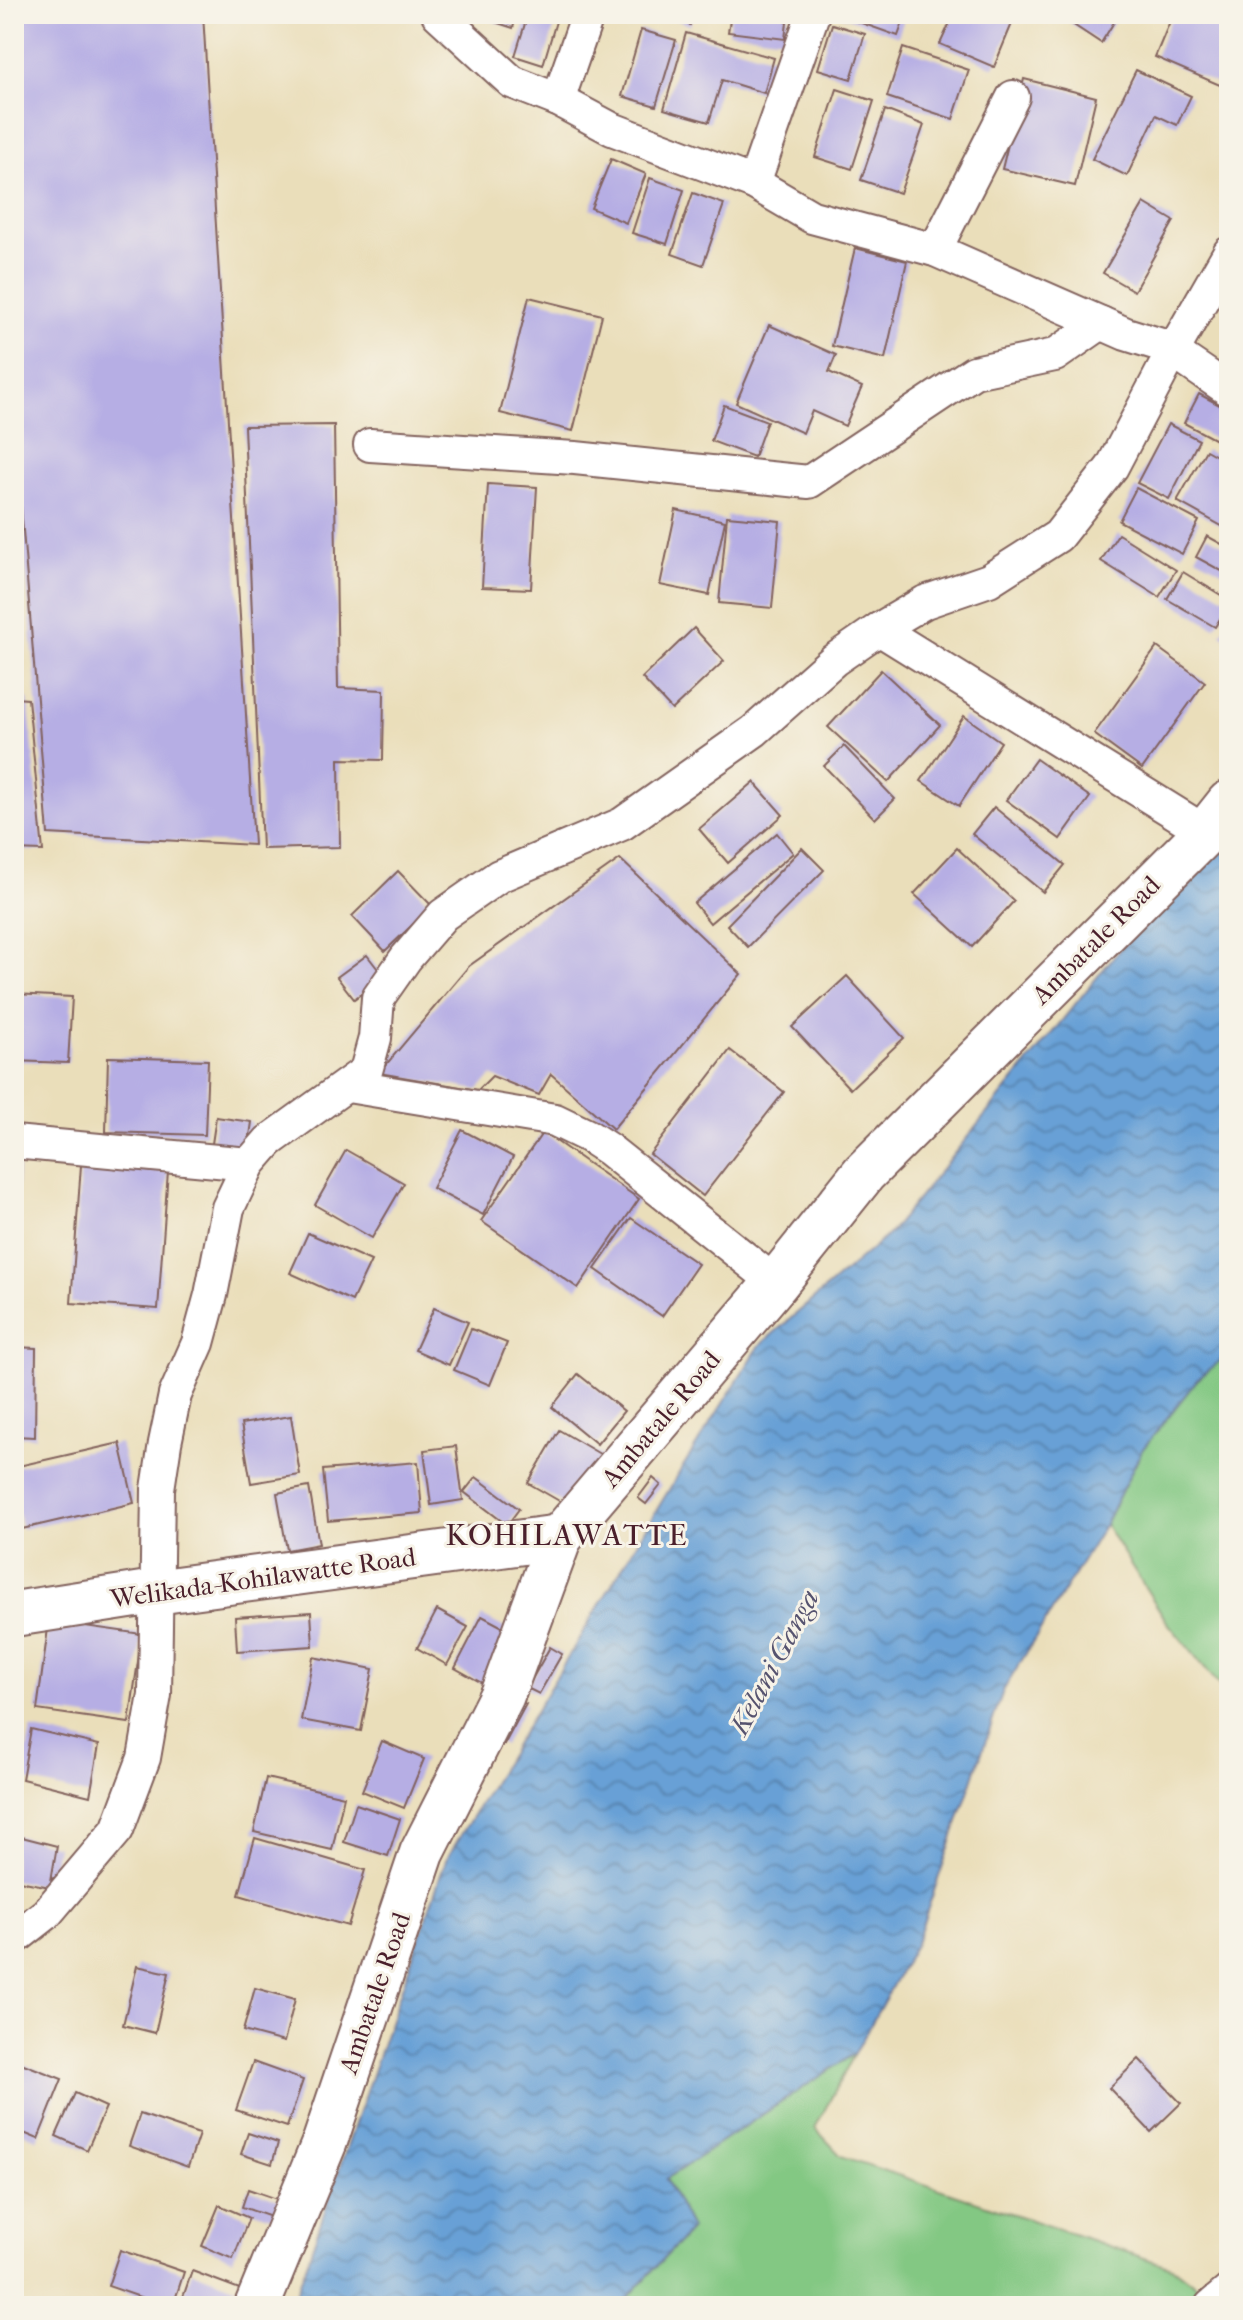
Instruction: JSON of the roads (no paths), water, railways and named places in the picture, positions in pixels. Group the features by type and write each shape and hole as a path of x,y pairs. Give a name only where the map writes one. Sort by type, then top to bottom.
{"main road":[{"name":"Ambatale Road","path":"257,2306 325,2141 422,1853 502,1695 560,1537 776,1283 864,1173 1218,817"},
{"name":"Welikada-Kohilawatte Road","path":"14,1614 560,1537"}],"street":[{"path":"438,14 512,82 558,100 612,129 754,183 812,217 935,250 1126,334 1174,349 1229,390"},
{"path":"558,100 588,14"},
{"path":"754,183 813,14"},
{"path":"935,250 1013,97"},
{"path":"14,1939 46,1914 117,1830 144,1758 155,1695 158,1489 175,1395 201,1331 228,1208 249,1164 269,1141 366,1071 375,1038 378,998 406,958 443,915 499,876 622,824 754,731 834,660 879,629 925,602 989,580 1058,536 1112,467 1229,253"},
{"path":"370,445 575,458 809,482 974,372 1055,355 1101,323"},
{"path":"879,629 1218,817"},
{"path":"348,1086 555,1120 608,1149 776,1283"},
{"path":"14,1142 249,1164"},
{"path":"1211,2306 1229,2291"}],"water":[{"name":"Kelani Ganga","path":"1229,840 1229,1353 1197,1380 1142,1450 1105,1524 1003,1691 916,1943 855,2053 666,2179 691,2229 620,2306 292,2306 446,1860 682,1468 760,1345 890,1233 1132,934"}],"district":[{"name":"KOHILAWATTE","path":"567,1535"}]}
